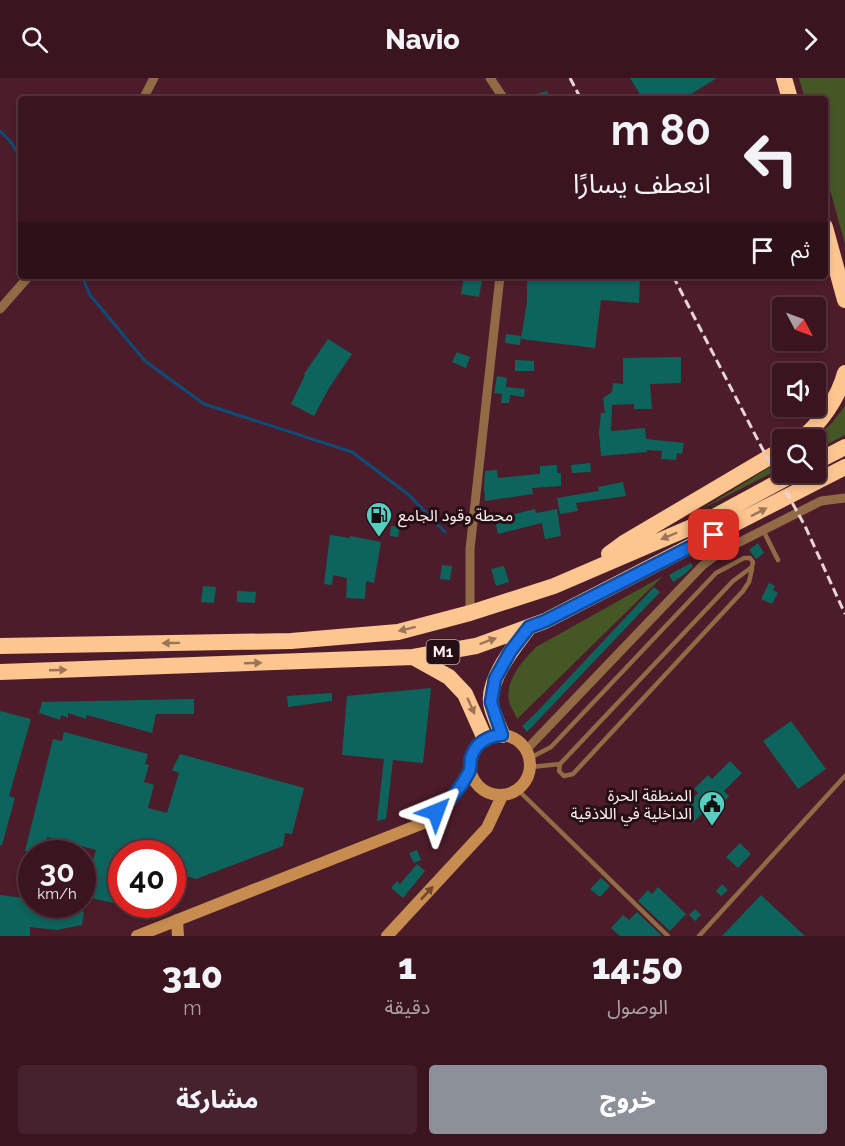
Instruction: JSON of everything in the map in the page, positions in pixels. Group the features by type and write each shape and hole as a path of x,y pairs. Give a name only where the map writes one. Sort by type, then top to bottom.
{"highway":[{"path":"784,78 789,96"},
{"path":"828,238 845,300"},
{"path":"810,429 826,412 843,383 845,373"},
{"path":"826,457 845,447"},
{"path":"583,572 624,543 772,456"},
{"name":"M1","path":"0,672 414,657 476,646 545,621 845,467"},
{"name":"M1","path":"0,646 291,640 398,632 470,613 554,586 710,519 777,483"},
{"path":"502,735 491,702 495,679 510,652 529,627"},
{"path":"414,657 450,677 465,694 485,739"}],"street":[{"path":"145,96 154,78"},
{"path":"490,78 502,96"},
{"path":"0,309 25,279"},
{"path":"470,613 470,549 500,279"},
{"path":"470,770 478,786 493,795 502,796 518,790 525,784 529,758 703,565 722,551 821,501 845,498"},
{"path":"137,936 421,824 451,800 470,770 473,752 485,739 502,735 512,737 529,758"},
{"path":"387,936 487,828 502,796"},
{"path":"177,920 178,936"}],"lane":[{"path":"763,530 778,560"},
{"path":"529,758 550,747 716,573 744,558 750,558 753,562 752,567 743,591 573,774 564,776 559,771 560,764 733,581 752,567"},
{"path":"529,758 560,764"},
{"path":"699,936 845,776"},
{"path":"518,790 669,936"}],"green space":[{"path":"799,78 845,78 845,244 828,183 828,96 804,96"},
{"path":"845,406 845,435 826,445 825,429"},
{"path":"772,466 772,473 700,510"},
{"path":"663,576 517,719 510,706 508,693 516,671 536,647"}],"building":[{"path":"630,78 717,78 688,96 641,96"},
{"path":"547,91 549,96 530,96"},
{"path":"464,279 482,280 479,297 461,294"},
{"path":"527,279 640,279 639,303 601,300 595,348 521,339 527,301"},
{"path":"506,334 521,336 520,345 505,343"},
{"path":"328,339 352,354 329,388 314,416 291,404 304,374"},
{"path":"457,352 470,357 466,368 452,362"},
{"path":"681,357 681,383 650,384 652,409 634,409 634,404 612,405 611,431 645,428 646,439 684,443 682,454 677,453 676,460 661,459 662,451 647,450 647,452 601,456 599,432 601,413 605,413 603,398 612,392 613,383 623,384 623,358"},
{"path":"515,360 534,361 534,371 515,371"},
{"path":"497,376 507,378 506,387 525,389 524,397 510,395 509,403 501,403 502,394 494,393"},
{"path":"590,463 591,472 572,473 571,465"},
{"path":"557,465 557,473 561,473 561,486 532,488 533,494 485,501 485,471 497,470 498,478 540,474 540,466"},
{"path":"623,482 626,496 576,503 578,511 560,514 557,498 599,491 598,487"},
{"path":"535,509 536,513 557,509 561,536 545,539 542,523 498,534 495,519"},
{"path":"391,526 400,527 398,537 390,536"},
{"path":"330,535 381,542 374,583 366,581 365,599 346,598 347,578 333,575 332,585 324,584"},
{"path":"758,543 764,553 756,559 749,550"},
{"path":"691,563 693,566 673,582 669,575"},
{"path":"442,565 452,566 450,580 440,579"},
{"path":"504,566 509,582 496,586 491,569"},
{"path":"769,583 775,586 773,590 778,593 772,604 761,599"},
{"path":"203,586 216,587 214,603 201,602"},
{"path":"654,587 660,592 527,732 522,726"},
{"path":"237,591 256,592 255,603 237,602"},
{"path":"431,688 423,763 393,760 386,819 377,821 384,759 342,755 347,696"},
{"path":"332,693 332,701 288,707 287,696"},
{"path":"194,699 194,714 156,714 152,733 87,715 86,719 68,713 68,718 61,715 60,720 39,713 42,702"},
{"path":"0,711 31,719 9,796 15,798 2,845 0,845"},
{"path":"791,721 826,769 798,789 763,741"},
{"path":"64,732 148,754 145,764 149,765 144,782 154,785 148,808 167,813 179,773 172,770 180,754 304,788 292,834 285,833 283,846 196,879 186,876 186,840 108,840 108,902 96,899 96,840 58,840 47,837 46,840 28,840 53,739 62,741"},
{"path":"730,761 742,773 724,791 729,796 714,813 708,807 693,823 680,811 698,793 694,789 708,775 712,779"},
{"path":"740,843 751,854 738,868 726,857"},
{"path":"417,850 421,860 414,863 409,853"},
{"path":"417,864 425,871 403,898 391,888 397,881 400,884"},
{"path":"601,878 610,886 600,897 590,889"},
{"path":"722,884 728,890 721,896 716,891"},
{"path":"658,887 686,914 670,931 638,901 648,890 652,894"},
{"path":"0,895 18,897 18,918 83,918 82,925 57,930 30,927 30,936 0,936"},
{"path":"761,895 805,936 722,936"},
{"path":"695,909 701,915 695,921 689,915"},
{"path":"637,912 662,936 620,936 611,928 623,915 629,920"}],"waterway":[{"path":"0,131 11,142 18,154"},
{"path":"83,279 90,295 145,361 204,404 352,452 409,495 445,532"}],"railway":[{"path":"570,78 579,96"},
{"path":"675,279 805,526 845,614"}],"place":[{"name":"محطة وقود الجامع","path":"379,538"},
{"name":"المنطقة الحرة الداخلية في اللاذقية","path":"712,827"}],"route":[{"path":"436,812 451,800 470,770 470,761 478,744 494,735 502,735 491,702 495,679 510,652 529,627 714,535"}]}
